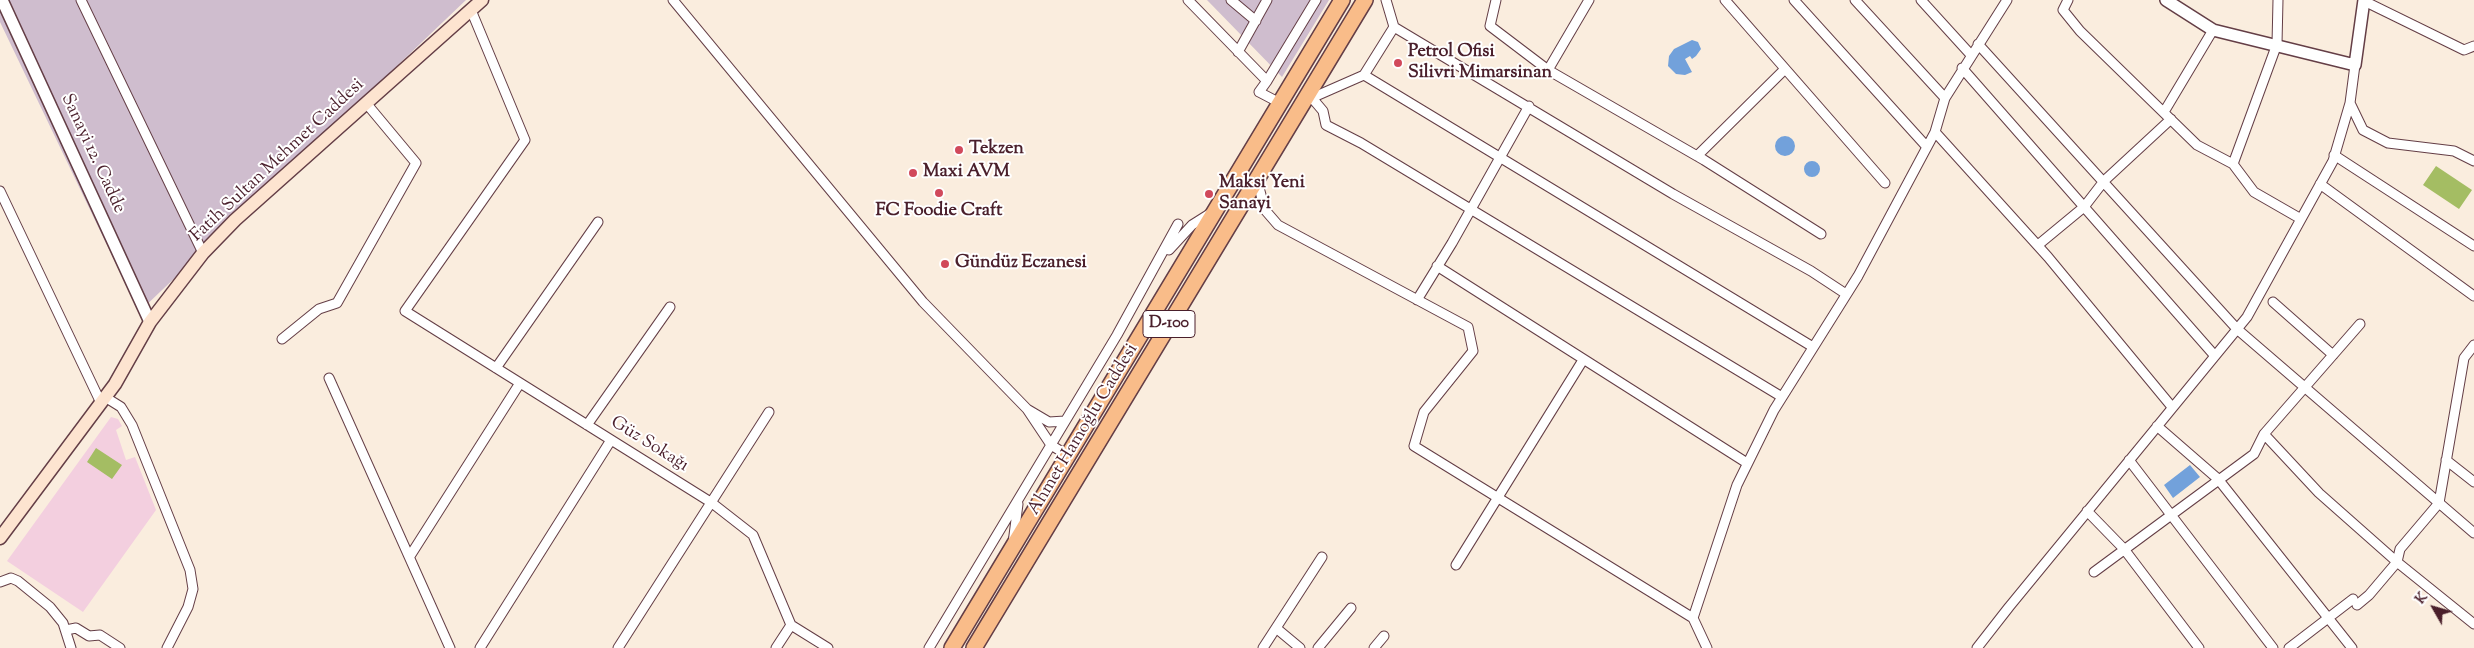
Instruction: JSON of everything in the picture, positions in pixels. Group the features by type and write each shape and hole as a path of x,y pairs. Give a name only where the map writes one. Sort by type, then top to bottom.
{"highway":[{"name":"Ahmet Hamoğlu Caddesi","path":"952,648 1342,0"},
{"name":"Ahmet Hamoğlu Caddesi","path":"974,648 1307,100 1365,0"}],"main road":[{"name":"Fatih Sultan Mehmet Caddesi","path":"0,538 103,400 150,322 203,253 235,220 482,0"}],"street":[{"name":"Sanayi 12. Cadde","path":"2,0 150,322"},
{"path":"81,0 203,253"},
{"path":"673,0 923,302 1027,409 1051,445 1067,456"},
{"path":"1188,0 1267,81"},
{"path":"1232,0 1256,21"},
{"path":"1238,52 1268,0"},
{"path":"1280,103 1259,92 1316,0"},
{"path":"1386,0 1394,27 1529,106 1673,194 1811,271 1846,294"},
{"path":"1496,0 1490,26 1548,70 1697,156 1820,234"},
{"path":"1548,70 1589,0"},
{"path":"1725,0 1885,183"},
{"path":"1794,0 1927,147"},
{"path":"1855,0 1945,98"},
{"path":"1921,0 1972,55"},
{"path":"1692,618 1736,485 1747,463 1782,397 1846,294 1927,147 1935,132 1945,98 1962,68 2007,0"},
{"path":"2068,0 2062,10 2080,31 2171,120 2198,145 2233,164 2254,192 2301,219"},
{"path":"2166,0 2214,30 2277,44 2355,65"},
{"path":"2233,164 2277,44 2278,0"},
{"path":"1977,648 2247,317 2334,155 2350,104 2364,0 2464,50 2474,46"},
{"name":"Güz Sokağı","path":"471,10 525,140 404,312 712,503 753,536 791,625"},
{"path":"1307,100 1364,76 1394,27"},
{"path":"2164,112 2214,30"},
{"path":"1978,44 2237,329 2474,533"},
{"path":"1962,68 2215,356"},
{"path":"1697,156 1785,69"},
{"path":"1364,76 1813,347"},
{"path":"1307,100 1323,110 1326,125 1361,143 1782,397"},
{"path":"282,339 319,309 337,303 416,163 366,103"},
{"path":"2350,104 2363,130 2388,143 2454,150 2474,161"},
{"path":"1416,300 1529,106"},
{"path":"2038,246 2084,207 2104,181 2171,120"},
{"path":"1935,132 2038,246 2172,408"},
{"path":"2454,150 2474,168"},
{"path":"2334,155 2474,246"},
{"path":"1257,180 1265,210 1278,225 1468,327 1473,350 1424,412 1414,446 1692,618 1707,648"},
{"path":"2320,184 2474,296"},
{"path":"0,192 103,400 122,407 132,425 190,570 193,590 188,607 168,648"},
{"path":"1148,280 1176,241 1192,225 1218,208"},
{"path":"496,368 598,222"},
{"path":"928,648 1051,445 1148,280 1178,224"},
{"path":"1437,266 1583,360 1659,405 1747,463"},
{"path":"2273,302 2333,355"},
{"path":"587,425 670,307"},
{"path":"2094,572 2254,454 2264,434 2360,324"},
{"path":"2289,648 2328,618 2369,595 2398,562 2400,548 2439,503 2464,358 2474,345"},
{"path":"1456,565 1583,360"},
{"path":"329,378 450,648"},
{"path":"410,556 520,384"},
{"path":"1027,409 1049,422 1065,421"},
{"path":"618,648 769,412"},
{"path":"2157,426 2218,479 2352,648"},
{"path":"2264,434 2319,493 2398,562 2474,624"},
{"path":"480,648 611,440"},
{"path":"2129,460 2273,648"},
{"path":"2446,460 2474,482"},
{"path":"1012,549 1019,499"},
{"path":"2087,511 2124,549 2199,648"},
{"path":"1263,648 1322,557"},
{"path":"0,582 12,578 50,607 66,630 71,648"},
{"path":"1318,648 1351,608"},
{"path":"776,648 791,625 828,648"},
{"path":"66,630 76,628 88,636 100,635 120,648"},
{"path":"1276,628 1300,648"},
{"path":"1374,648 1384,636"}],"shaded area":[{"path":"0,0 466,0 139,312 0,22"},
{"path":"1207,0 1329,0 1282,77"},
{"path":"111,417 118,419 122,426 116,430 126,460 135,457 156,510 83,612 7,561"}],"green space":[{"path":"2436,166 2472,190 2459,209 2423,185"},
{"path":"96,448 122,465 112,479 87,462"}],"water":[{"path":"1692,40 1698,42 1701,49 1692,59 1690,56 1685,59 1692,72 1685,75 1676,74 1668,66 1669,56 1674,49"},
{"path":"1785,136 1792,139 1795,146 1792,153 1785,156 1778,153 1775,146 1778,139"},
{"path":"1812,161 1818,163 1820,169 1818,175 1812,177 1806,175 1804,169 1806,163"},
{"path":"2190,465 2200,477 2173,498 2164,485"}],"place":[{"name":"Petrol Ofisi Silivri Mimarsinan","path":"1398,63"},
{"name":"Tekzen","path":"959,150"},
{"name":"Maxi AVM","path":"913,173"},
{"name":"FC Foodie Craft","path":"939,193"},
{"name":"Maksi Yeni Sanayi","path":"1209,194"},
{"name":"Gündüz Eczanesi","path":"945,264"}]}
